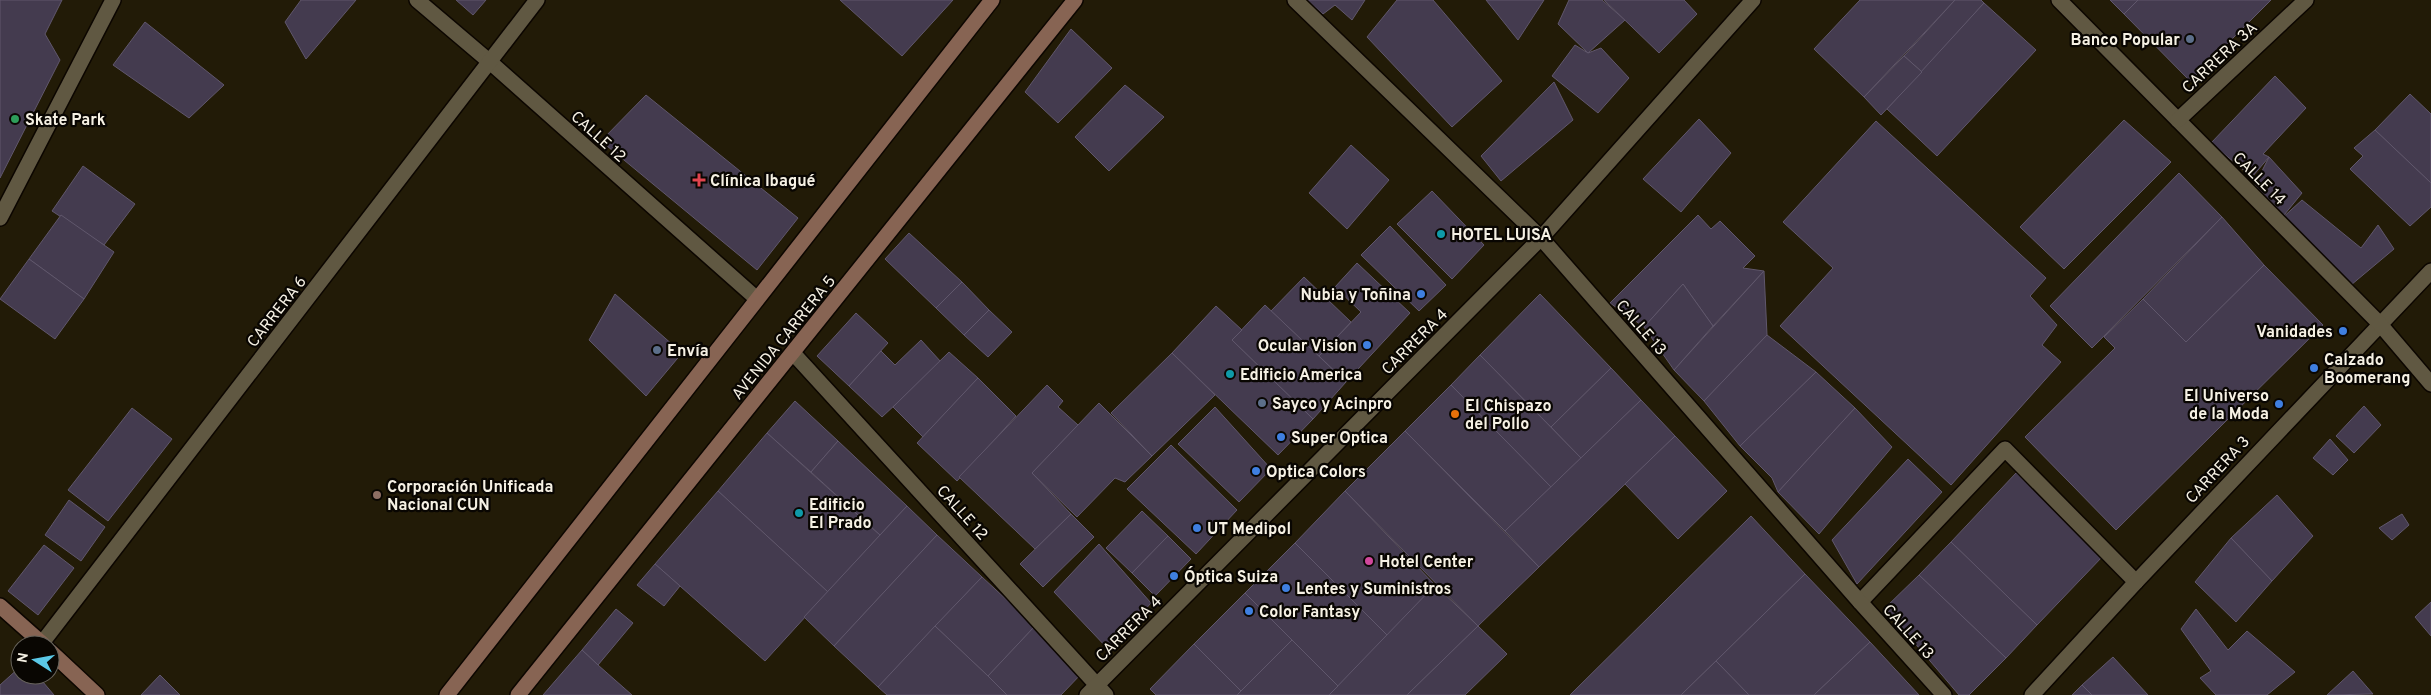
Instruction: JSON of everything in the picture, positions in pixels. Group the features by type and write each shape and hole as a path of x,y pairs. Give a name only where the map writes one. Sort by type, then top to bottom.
{"main road":[{"path":"447,695 992,0"},
{"name":"AVENIDA CARRERA 5","path":"518,695 1075,0"},
{"path":"0,606 33,635"},
{"path":"60,660 97,695"}],"street":[{"path":"0,218 113,0"},
{"name":"CALLE 12","path":"417,0 490,62 757,299"},
{"name":"CARRERA 6","path":"53,635 537,0"},
{"name":"CALLE 13","path":"1295,0 1541,238 1944,695"},
{"name":"CARRERA 4","path":"1097,692 1541,238 1753,0"},
{"name":"CALLE 14","path":"2059,0 2379,323 2431,384"},
{"name":"CARRERA 3A","path":"2178,120 2306,0"},
{"name":"CARRERA 3","path":"2032,695 2379,323 2431,270"},
{"name":"CALLE 12","path":"793,353 1097,692"},
{"path":"1860,602 2005,449 2136,582"}],"building":[{"name":"Skate Park","path":"0,0 62,0 45,34 60,60 0,178"},
{"path":"301,0 356,0 306,59 285,22"},
{"path":"456,0 486,0 473,15"},
{"path":"840,0 953,0 902,56"},
{"path":"1307,0 1365,0 1352,20 1335,5 1323,14"},
{"path":"1397,0 1433,0 1502,81 1452,127 1367,37"},
{"path":"1486,0 1544,0 1518,40"},
{"path":"1569,0 1602,0 1625,20 1588,53 1558,24"},
{"path":"1604,0 1684,0 1697,14 1659,53"},
{"path":"1860,0 1955,0 1864,97 1814,49"},
{"path":"1955,0 1981,0 1984,3 1922,72 1904,56"},
{"path":"2110,0 2138,0 2124,14"},
{"name":"Banco Popular","path":"2138,0 2271,0 2190,81 2124,14"},
{"path":"1984,3 2036,50 1937,156 1887,109"},
{"path":"145,22 224,85 189,118 113,65"},
{"path":"1071,29 1112,68 1058,123 1025,92"},
{"path":"1575,45 1588,53 1601,48 1629,78 1598,113 1552,76"},
{"path":"1904,56 1922,72 1881,115 1864,97"},
{"path":"2275,76 2306,108 2263,154 2269,157 2252,177 2211,143"},
{"path":"1554,82 1573,120 1501,181 1481,156"},
{"path":"1125,85 1164,117 1109,171 1075,137"},
{"path":"2410,94 2431,114 2431,183 2375,130"},
{"name":"Clínica Ibagué","path":"646,95 798,218 757,270 601,141"},
{"path":"1699,119 1731,153 1681,212 1643,179"},
{"path":"2124,120 2171,162 2064,269 2020,227"},
{"path":"1876,121 2046,278 2030,296 2057,325 2042,345 2061,362 1951,485 1780,326 1833,268 1783,222"},
{"path":"2375,130 2431,183 2431,207 2410,226 2350,169 2363,156 2354,148"},
{"path":"1351,145 1389,180 1347,229 1309,193"},
{"path":"2269,157 2302,193 2280,220 2255,185"},
{"path":"83,166 135,204 104,245 52,211"},
{"path":"2179,173 2222,217 2092,348 2050,306"},
{"name":"HOTEL LUISA","path":"1432,191 1484,245 1452,279 1397,224"},
{"path":"2302,200 2361,248 2378,225 2394,249 2351,285 2280,220"},
{"path":"61,215 114,252 84,299 29,259"},
{"path":"1698,215 1711,229 1720,221 1755,256 1743,268 1764,271 1713,326 1683,284 1644,327 1610,303"},
{"path":"2222,217 2264,265 2186,342 2143,299"},
{"path":"1390,226 1446,285 1419,311 1361,255"},
{"path":"909,233 962,282 936,308 885,259"},
{"path":"29,259 84,299 55,339 0,299"},
{"path":"1357,263 1410,313 1346,382 1319,356 1361,312 1335,287"},
{"path":"2264,265 2323,325 2116,530 2025,437 2115,348 2104,337 2143,299 2186,342"},
{"path":"1764,271 1767,335 1704,401 1674,370"},
{"path":"1304,277 1351,322 1319,356 1271,311"},
{"path":"962,282 989,310 964,335 936,308"},
{"path":"1683,284 1713,326 1674,370 1644,327"},
{"path":"615,294 682,353 646,396 589,340"},
{"path":"1540,294 1611,368 1551,427 1480,355"},
{"path":"1265,305 1346,382 1313,419 1232,340"},
{"name":"Edificio America","path":"1216,306 1242,330 1232,340 1313,419 1278,455 1172,353"},
{"path":"989,310 1012,332 988,357 964,335"},
{"path":"856,313 888,343 849,386 817,356"},
{"path":"1767,335 1816,372 1740,446 1704,401"},
{"path":"921,340 941,362 882,417 849,386 881,351 895,365"},
{"path":"949,352 978,378 923,437 893,407"},
{"path":"1172,353 1215,395 1152,456 1111,413"},
{"path":"1480,355 1581,458 1551,487 1451,385"},
{"path":"1611,368 1641,400 1581,458 1551,427"},
{"path":"1816,372 1855,408 1778,492 1772,478 1740,446"},
{"path":"978,378 1016,416 957,481 917,443"},
{"path":"1047,385 1063,401 1058,407 1078,425 1032,473 1071,514 1035,549 959,477"},
{"path":"1451,385 1551,487 1505,531 1405,431"},
{"path":"1641,400 1675,436 1539,567 1505,531"},
{"path":"795,401 838,441 811,472 767,433"},
{"path":"1099,403 1152,456 1125,482 1115,478 1077,517 1032,473"},
{"path":"2364,406 2381,425 2354,453 2336,436"},
{"path":"1215,407 1271,469 1239,502 1178,444"},
{"path":"132,408 172,439 108,521 68,490"},
{"path":"1855,408 1892,447 1819,534 1778,492"},
{"path":"1405,431 1539,567 1478,626 1345,491"},
{"name":"Edificio El Prado","path":"767,433 880,535 828,592 718,491"},
{"path":"1675,436 1727,491 1678,539 1625,484"},
{"path":"2330,439 2348,460 2333,475 2313,458"},
{"path":"838,441 907,506 880,535 811,472"},
{"path":"1171,445 1237,510 1196,554 1127,489"},
{"path":"1908,459 1942,492 1857,584 1832,540"},
{"path":"2016,473 2103,556 2037,625 1951,542"},
{"path":"718,491 828,592 765,661 655,564"},
{"path":"1345,491 1435,585 1388,636 1295,543"},
{"path":"2277,495 2313,536 2272,581 2231,538"},
{"path":"69,500 105,527 81,561 45,535"},
{"path":"907,506 937,535 834,646 804,617"},
{"path":"1142,511 1168,536 1132,573 1106,548"},
{"path":"1071,514 1094,537 1043,587 1020,564"},
{"path":"2402,514 2409,525 2392,540 2379,528"},
{"path":"1751,516 1805,574 1681,695 1570,695"},
{"path":"937,535 982,577 878,687 834,646"},
{"path":"1168,536 1191,559 1155,596 1132,573"},
{"path":"2231,538 2272,581 2236,622 2195,582"},
{"path":"1951,542 2037,625 2006,658 1919,575"},
{"path":"1295,543 1388,636 1338,686 1245,593"},
{"path":"1099,544 1151,603 1109,650 1054,592"},
{"path":"44,545 74,568 38,615 8,591"},
{"path":"655,564 680,586 664,606 637,585"},
{"path":"1805,574 1870,642 1814,695 1749,695 1716,661"},
{"path":"1919,575 2006,658 1969,695 1959,695 1885,608"},
{"path":"982,577 1035,626 988,676 935,626"},
{"path":"1435,585 1478,626 1407,695 1329,695"},
{"path":"1245,593 1292,640 1241,691 1194,644"},
{"path":"2431,602 2431,636 2415,617"},
{"path":"616,609 633,623 598,665 582,650"},
{"path":"2196,609 2228,650 2247,631 2295,672 2267,695 2216,695 2200,678 2211,671 2181,629"},
{"path":"935,626 1007,695 887,695 878,687"},
{"path":"1035,626 1084,671 1061,695 1007,695 988,676"},
{"path":"1478,626 1507,654 1465,695 1407,695"},
{"path":"1292,640 1338,686 1329,695 1237,695"},
{"path":"1870,642 1919,695 1814,695"},
{"path":"1194,644 1241,691 1237,695 1156,695 1150,689"},
{"path":"582,650 598,665 632,695 543,695"},
{"path":"2113,657 2148,695 2092,695 2082,685"},
{"path":"1716,661 1749,695 1681,695"},
{"path":"2353,671 2373,694 2327,695"},
{"path":"160,675 180,695 141,695"},
{"path":"10,676 10,685 46,685 54,695 0,695 0,685"},
{"path":"2082,685 2092,695 2072,695"}],"place":[{"name":"Banco Popular","path":"2190,39"},
{"name":"Skate Park","path":"15,119"},
{"name":"Clínica Ibagué","path":"699,180"},
{"name":"HOTEL LUISA","path":"1441,234"},
{"name":"Nubia y Toñina","path":"1421,294"},
{"name":"Vanidades","path":"2343,331"},
{"name":"Ocular Vision","path":"1367,345"},
{"name":"Envía","path":"657,350"},
{"name":"Calzado Boomerang","path":"2314,368"},
{"name":"Edificio America","path":"1230,374"},
{"name":"Sayco y Acinpro","path":"1262,403"},
{"name":"El Universo de la Moda","path":"2279,404"},
{"name":"El Chispazo del Pollo","path":"1455,414"},
{"name":"Super Optica","path":"1281,437"},
{"name":"Optica Colors","path":"1256,471"},
{"name":"Corporación Unificada Nacional CUN","path":"377,495"},
{"name":"Edificio El Prado","path":"799,513"},
{"name":"UT Medipol","path":"1197,528"},
{"name":"Hotel Center","path":"1369,561"},
{"name":"Óptica Suiza","path":"1174,576"},
{"name":"Lentes y Suministros","path":"1286,588"},
{"name":"Color Fantasy","path":"1249,611"}]}
